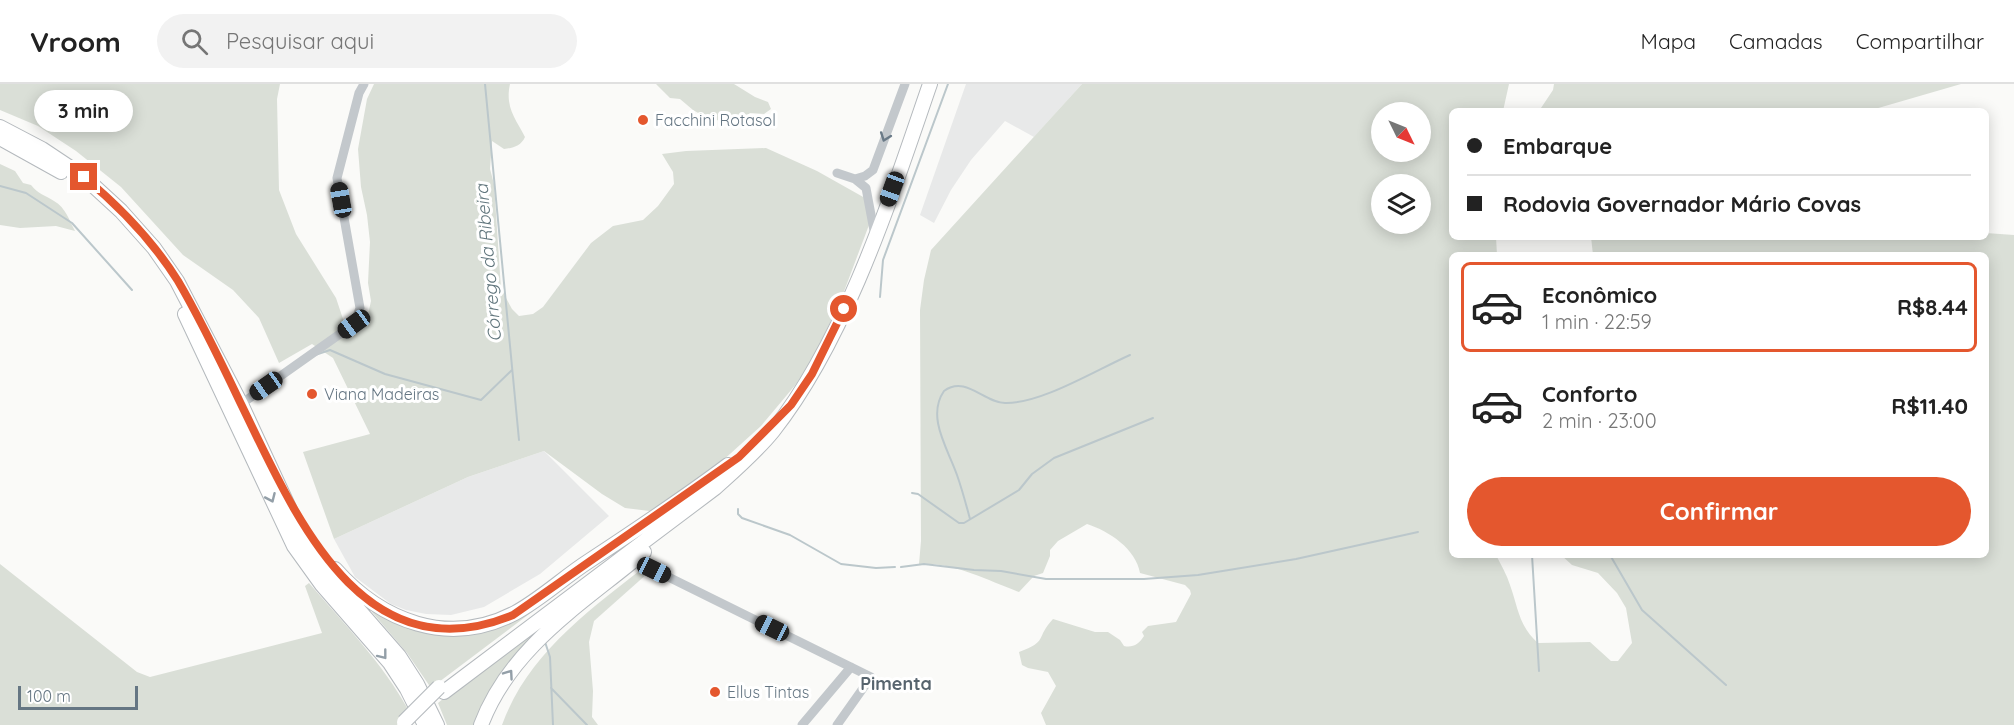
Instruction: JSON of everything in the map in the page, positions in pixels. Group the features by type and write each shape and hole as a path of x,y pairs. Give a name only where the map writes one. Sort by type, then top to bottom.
{"highway":[{"path":"481,725 504,680 529,647 555,623 724,485 769,436 791,405 812,374 834,330 875,236 930,84"},
{"path":"0,127 65,163 101,192 142,232 177,281 241,404 296,526 312,553 399,656 421,691 437,725"},
{"path":"0,138 36,157 78,184 116,216 158,268 179,302 294,546 322,585 390,663 407,689 425,725"},
{"path":"406,724 441,689 691,497 739,457 791,405"},
{"path":"441,689 714,488 769,436"},
{"path":"257,441 309,534 327,559 349,583 388,614 409,622 440,628 482,625 513,615 739,457"}],"street":[{"path":"241,404 354,324 360,308 337,178 359,93 364,84"},
{"path":"855,179 873,170 905,84"},
{"path":"837,173 855,179 866,188 875,236"},
{"path":"634,560 871,676 837,725"},
{"path":"802,725 851,667"}],"shaded area":[{"path":"0,84 280,84 277,99 279,190 296,234 336,298 344,322 352,327 360,326 367,319 371,301 368,283 370,242 361,187 358,149 367,99 374,84 510,84 510,106 525,137 516,146 504,149 492,141 490,169 494,184 501,289 512,309 519,316 533,314 543,307 591,243 613,226 643,220 658,206 674,184 673,172 662,154 766,148 817,171 865,198 869,225 840,302 815,354 797,383 761,426 710,472 658,512 625,508 544,451 468,477 334,539 303,452 370,434 333,358 312,344 279,363 259,318 233,290 183,255 121,187 76,151 38,126 0,110"},
{"path":"656,84 734,84 768,102 771,109 764,114 750,113 745,117 721,121 707,118 680,99 670,98"},
{"path":"966,84 1082,84 1034,137 1005,121 971,160 951,190 934,223 920,215"},
{"path":"1082,84 1509,84 1504,108 1449,108 1449,240 1496,240 1497,252 1449,252 1449,558 1498,558 1509,581 1523,623 1538,643 1590,642 1611,661 1618,661 1632,643 1626,608 1617,593 1598,573 1572,565 1564,558 1989,558 1989,252 1593,252 1591,240 1989,240 1989,233 2014,235 2014,725 1046,725 1041,713 1056,686 1048,672 1022,665 1019,652 1038,642 1053,619 1095,632 1108,632 1120,640 1124,646 1136,645 1144,636 1142,632 1148,626 1176,622 1191,594 1190,590 1185,585 1140,573 1133,556 1120,542 1104,531 1087,524 1058,541 1050,550 1043,573 1034,576 1019,592 957,569 919,564 921,541 920,310 931,250"},
{"path":"1554,84 1961,84 1878,108 1541,108 1553,90"},
{"path":"0,164 15,171 23,183 31,185 62,207 75,231 56,226 20,228 0,225"},
{"path":"544,451 609,516 540,574 484,607 451,615 426,614 391,604 355,577 334,539 468,477"},
{"path":"602,559 431,688 407,653 372,612 375,609 474,630"},
{"path":"0,564 137,672 150,677 322,633 305,586 309,583 375,660 409,711 397,725 0,725"},
{"path":"648,564 659,573 648,573 594,621 589,642 593,691 592,717 598,725 502,725 513,699 544,655 583,616"},
{"path":"563,611 478,725 447,725 438,703 462,683"}],"waterway":[{"name":"Córrego da Ribeira","path":"485,84 519,440"},
{"path":"880,297 883,260 948,84"},
{"path":"0,186 26,193 72,223 132,290"},
{"path":"315,355 330,350 385,374 481,400 512,370"},
{"path":"970,519 959,480 940,433 937,411 944,391 960,386 997,402 1019,402 1068,385 1130,355"},
{"path":"912,493 918,494 959,523 964,523 1019,490 1032,474 1054,458 1153,418"},
{"path":"738,509 738,514 742,518 790,535 841,564 876,568 895,567"},
{"path":"901,567 924,564 1001,571 1046,579 1144,579 1198,575 1296,559 1418,532"},
{"path":"1532,558 1539,671"},
{"path":"1612,558 1642,610 1726,685"},
{"name":"Córrego da Ribeira","path":"545,642 550,657 553,725"},
{"path":"551,688 587,725"}],"place":[{"name":"Facchini Rotasol","path":"643,120"},
{"name":"Viana Madeiras","path":"312,394"},
{"name":"Ellus Tintas","path":"715,692"}],"district":[{"name":"Pimenta","path":"896,683"}],"route":[{"path":"84,177 142,232 177,281 288,499 327,559 358,592 388,614 430,627 472,627 513,615 582,565 697,489 739,457 791,405 812,374 844,309"}]}
